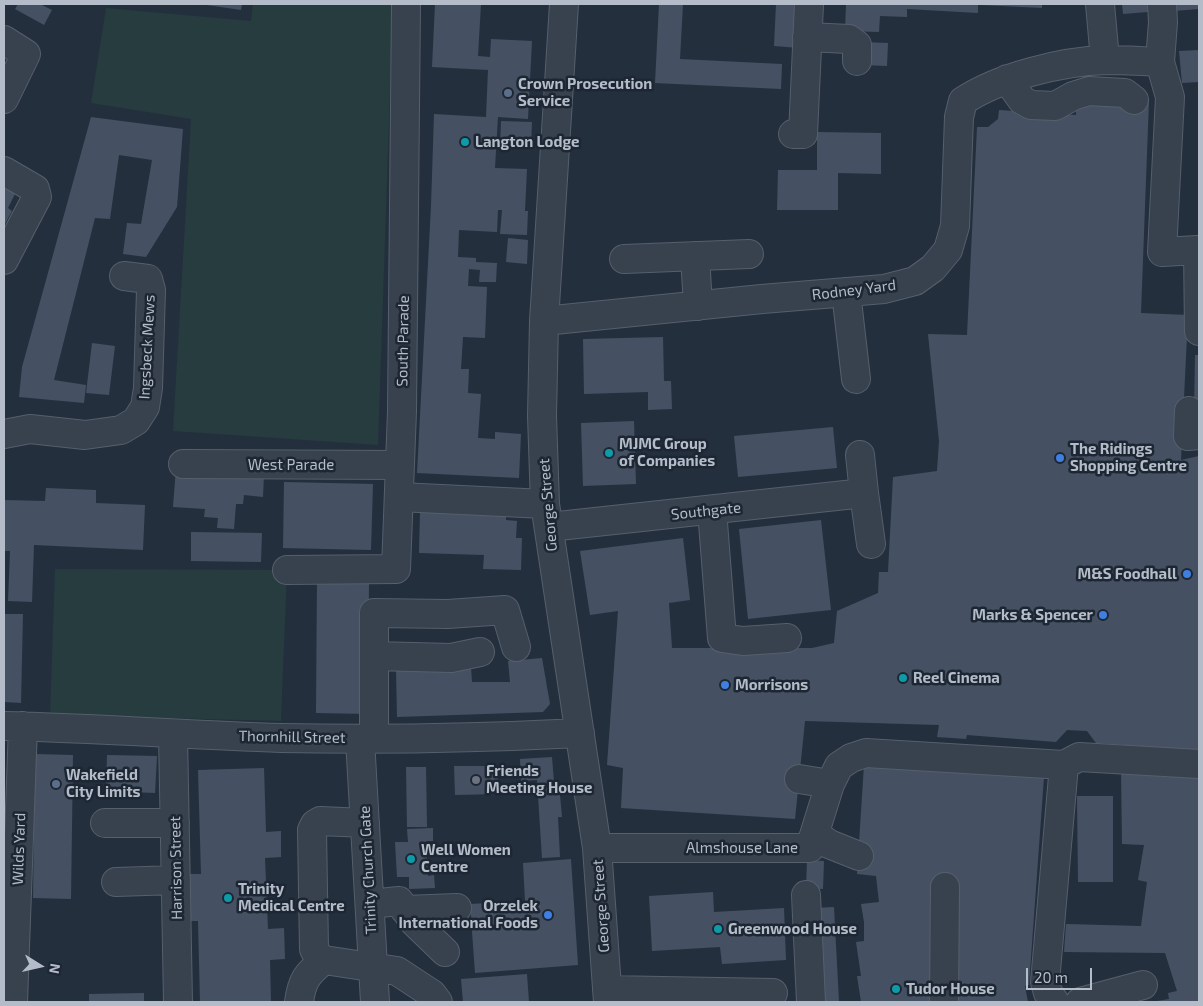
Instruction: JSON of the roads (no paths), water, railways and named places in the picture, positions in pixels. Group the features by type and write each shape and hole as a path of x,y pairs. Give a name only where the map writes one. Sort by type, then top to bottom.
{"street":[{"name":"South Parade","path":"287,570 396,569 402,411 406,4"},
{"name":"George Street","path":"564,4 544,321 542,416 547,516 597,848 608,996"},
{"path":"793,134 803,134 809,4"},
{"path":"1100,4 1105,60"},
{"path":"1162,4 1163,22 1160,62 1170,97 1162,252 1198,250 1199,331"},
{"path":"807,37 849,39 856,45 857,61"},
{"path":"4,40 26,54 4,99"},
{"name":"Rodney Yard","path":"544,321 884,289 915,281 933,268 948,250 955,226 959,117 963,101 978,91 1007,79 1062,65 1105,60 1160,62"},
{"path":"1033,72 1044,86 1064,91 1073,96"},
{"path":"1007,79 1022,100 1031,105 1055,106 1089,90 1125,93 1134,100"},
{"path":"4,171 37,192 37,197 4,260"},
{"path":"624,259 749,254"},
{"path":"695,256 698,306"},
{"name":"Ingsbeck Mews","path":"4,434 30,429 85,435 121,430 136,421 145,407 148,388 151,290 148,279 124,276"},
{"path":"846,292 856,379"},
{"path":"860,455 871,544"},
{"name":"West Parade","path":"183,464 399,465"},
{"name":"Southgate","path":"547,516 712,510 864,493"},
{"path":"399,497 547,516"},
{"path":"712,510 722,638 743,641 787,638"},
{"name":"Trinity Church Gate","path":"375,1002 365,823 367,739 374,656 374,613 448,614 505,610 516,647"},
{"path":"374,656 451,658 480,652"},
{"name":"Thornhill Street","path":"13,726 173,734 367,739 512,737 580,733"},
{"name":"Wilds Yard","path":"13,726 13,1002"},
{"name":"Harrison Street","path":"173,734 178,1002"},
{"name":"Almshouse Lane","path":"597,848 810,848 830,784 839,766 851,758 866,753 1064,765 1079,757 1199,764"},
{"path":"1055,1002 1048,993 1045,982 1064,765"},
{"path":"799,779 830,784"},
{"path":"365,823 320,821 315,824 312,830 314,949 317,955 324,960 397,971 432,994 438,1002"},
{"path":"105,823 175,822"},
{"path":"815,834 829,844 858,856"},
{"path":"116,882 176,880"},
{"path":"944,1002 945,888"},
{"path":"806,895 811,1002"},
{"path":"370,904 399,901 414,922 445,952"},
{"path":"405,910 456,908"},
{"path":"299,1002 301,988 308,972 324,960"},
{"path":"1080,1002 1143,985"},
{"path":"608,996 773,993"}],"place":[{"name":"Crown Prosecution Service","path":"508,93"},
{"name":"Langton Lodge","path":"465,142"},
{"name":"MJMC Group of Companies","path":"609,453"},
{"name":"The Ridings Shopping Centre","path":"1060,458"},
{"name":"M&S Foodhall","path":"1187,574"},
{"name":"Marks & Spencer","path":"1103,615"},
{"name":"Reel Cinema","path":"903,678"},
{"name":"Morrisons","path":"725,685"},
{"name":"Friends Meeting House","path":"476,780"},
{"name":"Wakefield City Limits","path":"56,784"},
{"name":"Well Women Centre","path":"411,859"},
{"name":"Trinity Medical Centre","path":"228,898"},
{"name":"Orzelek International Foods","path":"548,915"},
{"name":"Greenwood House","path":"718,929"},
{"name":"Tudor House","path":"896,989"}]}
